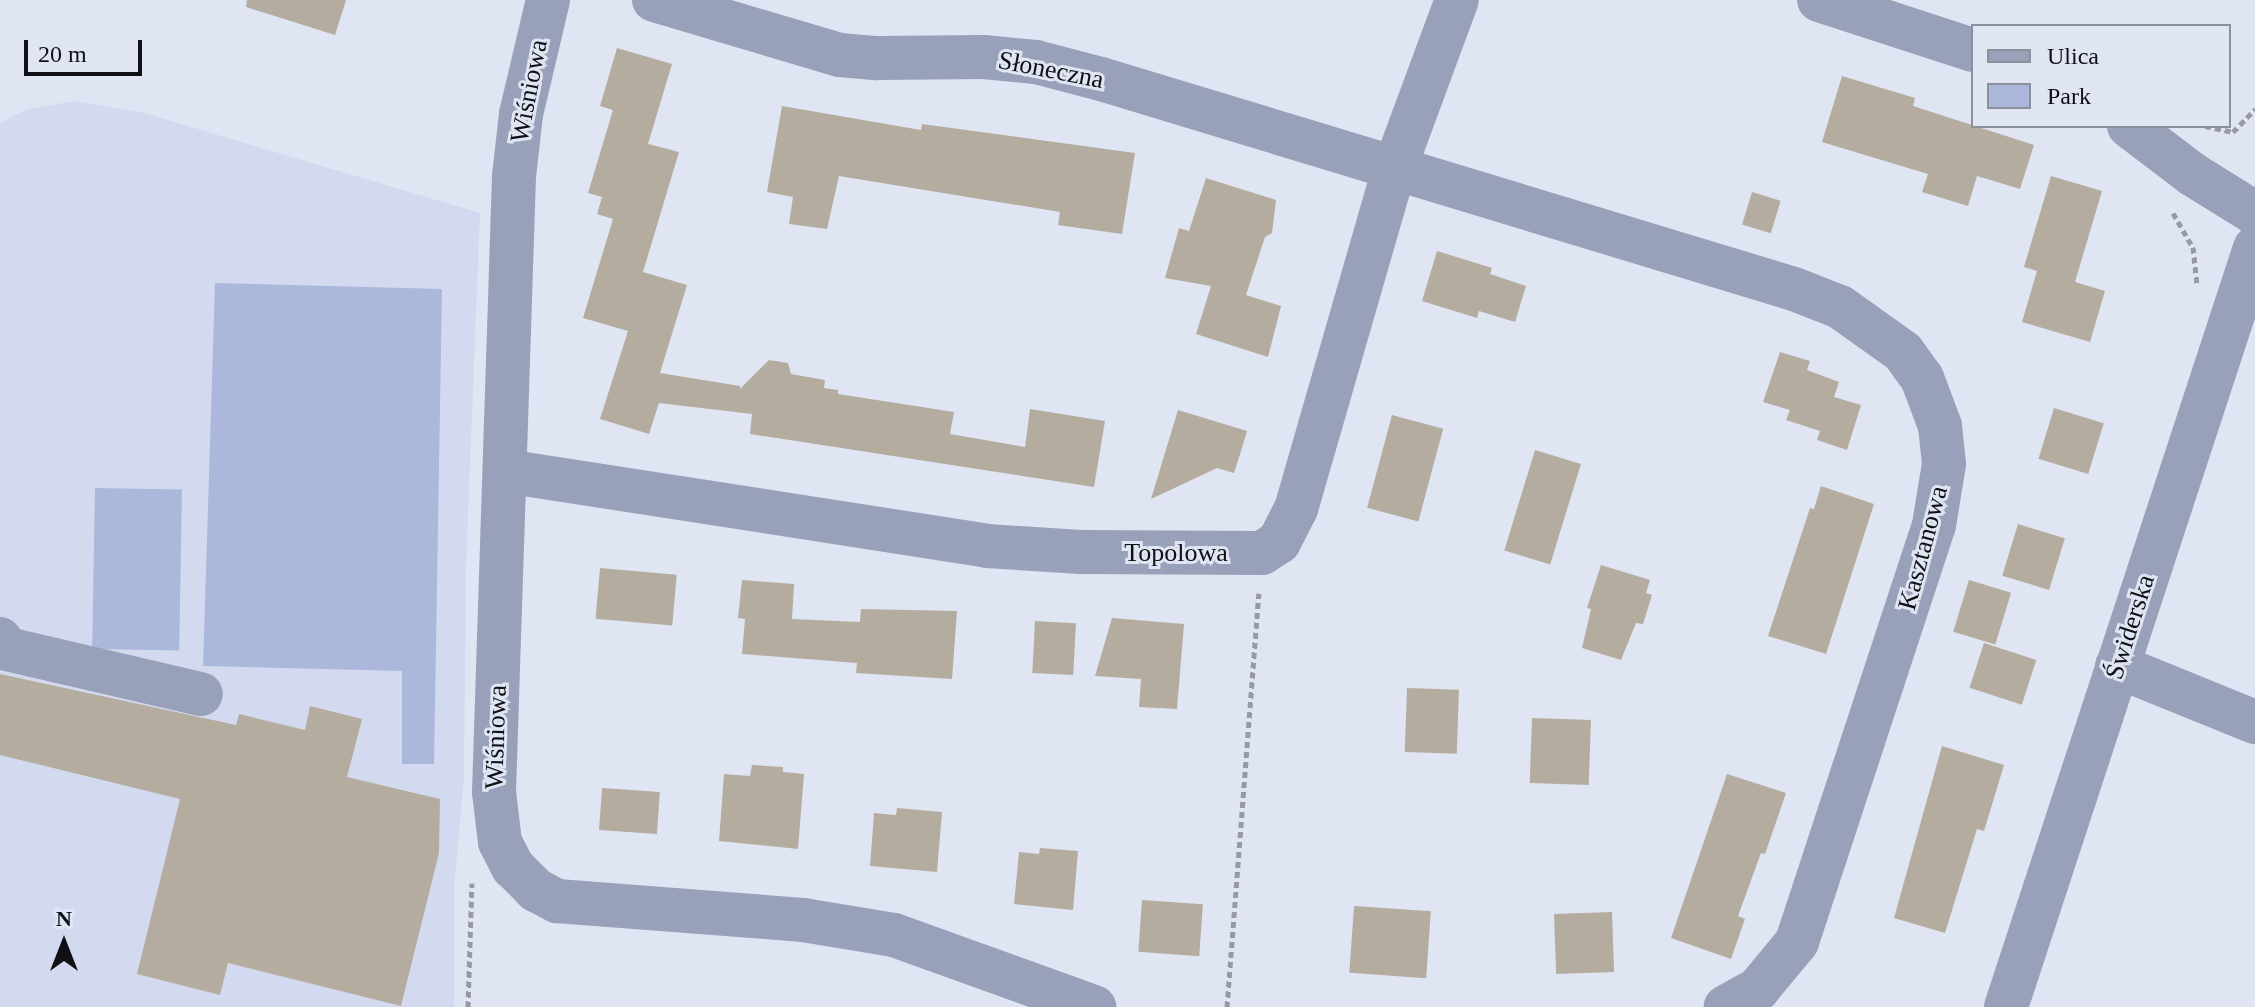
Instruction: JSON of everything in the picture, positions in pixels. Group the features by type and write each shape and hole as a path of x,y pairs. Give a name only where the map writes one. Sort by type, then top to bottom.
{"street":[{"name":"Wiśniowa","path":"548,0 521,114 514,176 496,822 500,842 513,867 536,890 557,901 846,924 922,944 1094,1007"},
{"name":"Słoneczna","path":"654,0 840,55 877,58 984,57 1036,62 1101,79 1394,170"},
{"name":"Topolowa","path":"505,471 987,546 1081,552 1262,553 1279,542 1296,509 1394,170 1457,0"},
{"path":"1819,0 1971,49"},
{"path":"2132,128 2192,174 2255,213"},
{"name":"Kasztanowa","path":"1394,170 1794,289 1840,307 1903,352 1922,378 1935,407 1944,464 1934,525 1808,914 1797,942 1780,966 1758,989 1726,1007"},
{"name":"Świderska","path":"2006,1007 2255,248"},
{"path":"0,639 7,649 201,694"},
{"path":"2117,666 2255,722"}],"path":[{"path":"2214,128 2233,132 2255,109"},
{"path":"2169,208 2193,247 2197,298"},
{"path":"1227,1007 1262,553"}],"shaded area":[{"path":"75,101 144,113 480,213 466,568 464,778 454,889 454,1007 0,1007 0,123 27,109"}],"green space":[{"path":"215,283 442,289 434,764 402,764 402,671 203,666"},
{"path":"95,488 182,490 179,650 92,649"}],"building":[{"path":"247,0 346,0 335,35 246,7"},
{"path":"617,48 672,64 648,144 679,152 643,272 687,285 660,373 740,386 740,389 769,360 788,363 791,374 825,380 824,388 838,390 838,394 954,412 950,434 1025,447 1030,409 1105,421 1094,487 750,434 752,414 659,403 649,434 600,419 628,331 583,318 613,219 597,214 602,197 588,193 613,110 600,106"},
{"path":"1842,76 1915,98 1913,106 1971,125 1971,128 1981,128 2034,145 2020,189 1977,176 1968,206 1922,192 1928,174 1822,142"},
{"path":"782,106 921,130 922,124 1135,153 1122,234 1058,225 1060,212 839,176 827,229 789,224 793,197 767,192"},
{"path":"2051,176 2102,191 2075,282 2105,291 2090,342 2022,322 2037,271 2024,267"},
{"path":"1206,178 1276,200 1272,233 1265,237 1246,295 1281,306 1268,357 1196,334 1211,286 1165,278 1179,228 1189,231"},
{"path":"1752,192 1781,201 1771,233 1742,225"},
{"path":"1437,251 1492,268 1490,274 1526,286 1515,322 1479,311 1477,318 1422,301"},
{"path":"1780,352 1810,361 1807,370 1839,382 1834,397 1861,405 1847,450 1817,440 1820,431 1786,420 1790,410 1763,402"},
{"path":"2054,408 2104,423 2088,474 2039,459"},
{"path":"1178,410 1247,431 1242,448 1234,473 1217,468 1151,499"},
{"path":"1392,415 1443,429 1418,521 1367,508"},
{"path":"1535,450 1581,464 1550,564 1504,550"},
{"path":"1821,486 1874,504 1826,654 1768,636 1810,508 1814,509"},
{"path":"2018,524 2065,538 2049,590 2002,576"},
{"path":"1601,565 1650,580 1646,593 1652,595 1643,624 1636,623 1621,660 1582,648 1591,609 1587,608"},
{"path":"600,568 677,575 672,626 596,619"},
{"path":"742,580 794,584 792,619 860,622 861,609 957,611 952,679 856,673 857,663 742,654 745,619 738,618"},
{"path":"1969,580 2011,593 1995,645 1953,632"},
{"path":"1112,618 1184,624 1177,709 1139,707 1141,679 1095,676"},
{"path":"1035,621 1076,623 1073,675 1032,673"},
{"path":"1984,643 2036,660 2022,705 1969,688"},
{"path":"0,674 236,725 239,714 305,730 310,706 362,719 347,777 440,799 439,853 401,1006 228,963 220,995 137,974 180,799 0,755"},
{"path":"1407,688 1459,690 1457,754 1405,752"},
{"path":"1532,718 1591,720 1589,785 1530,783"},
{"path":"1942,746 2004,765 1984,831 1977,829 1945,933 1894,918"},
{"path":"752,765 783,767 783,772 804,774 798,849 719,841 724,774 750,776"},
{"path":"1727,774 1786,793 1765,854 1761,853 1738,916 1745,919 1731,959 1671,938"},
{"path":"602,788 660,792 657,834 599,830"},
{"path":"897,808 942,812 937,872 870,866 874,813 896,815"},
{"path":"1040,848 1078,851 1073,910 1014,904 1019,852 1039,854"},
{"path":"1142,900 1203,904 1199,956 1138,952"},
{"path":"1354,906 1431,911 1426,978 1349,973"},
{"path":"1612,912 1614,972 1556,974 1554,914"}]}
